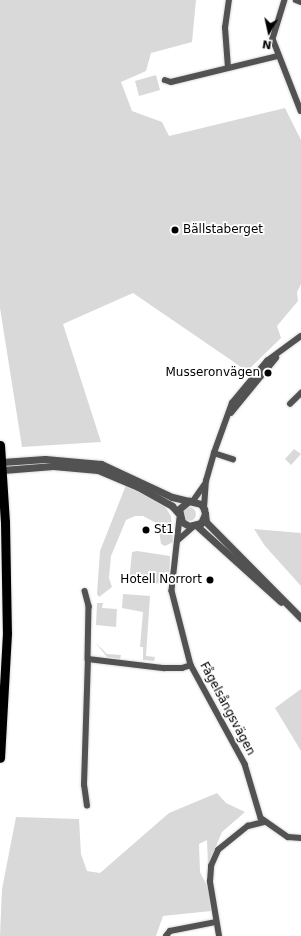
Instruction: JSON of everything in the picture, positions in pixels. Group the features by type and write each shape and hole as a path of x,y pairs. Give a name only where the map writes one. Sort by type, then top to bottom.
{"main road":[{"path":"0,445 3,466 7,633 0,758"}],"street":[{"path":"228,68 225,28 229,0"},
{"path":"285,0 273,39 278,56 301,111"},
{"path":"296,0 301,2"},
{"path":"165,80 171,82 278,56"},
{"path":"300,617 206,522 204,511 206,481 214,453 232,404 267,361 301,336"},
{"path":"290,404 301,393"},
{"path":"214,453 232,459"},
{"path":"3,466 77,466 117,474 172,497 191,501 204,511"},
{"path":"179,516 181,505 191,501 206,481"},
{"path":"140,484 172,506 185,525 195,526 270,593 300,617"},
{"path":"178,540 195,526 204,511"},
{"name":"Fågelsångsvägen","path":"179,516 178,540 172,591 190,665 245,764 264,822"},
{"path":"84,591 89,606 84,785 87,806"},
{"path":"88,659 164,668 182,668 190,665"},
{"path":"219,936 210,882 211,866 218,850 248,826 264,822 288,837 301,838"},
{"path":"166,936 170,931 216,922"}],"shaded area":[{"path":"0,0 196,0 192,42 151,53 146,71 121,82 132,111 162,122 169,136 285,108 301,140 301,284 297,292 298,301 277,326 281,338 247,371 133,293 63,324 101,442 22,447 0,308"},
{"path":"156,75 160,90 139,96 135,81"},
{"path":"294,449 301,454 291,465 285,459"},
{"path":"126,485 164,505 171,516 173,542 165,546 161,544 158,524 143,516 135,516 126,520 111,556 109,578 112,587 99,597 97,594 100,551"},
{"path":"189,507 194,509 196,514 194,519 189,521 184,519 182,514 184,509"},
{"path":"254,529 301,533 301,586 265,546"},
{"path":"137,551 170,556 169,584 129,582 132,552"},
{"path":"123,594 150,596 146,656 155,657 154,661 143,660 143,647 140,647 143,612 122,608"},
{"path":"97,603 103,603 102,608 117,609 116,627 96,625"},
{"path":"95,642 107,654 121,655 120,659 107,657"},
{"path":"301,689 301,751 275,708"},
{"path":"217,793 226,803 245,812 222,832 208,865 207,840 199,844 200,872 209,890 211,911 163,916 156,936 0,936 2,889 16,817 79,819 81,854 87,871 100,873 169,813"}],"place":[{"name":"Bällstaberget","path":"175,230"},
{"name":"Musseronvägen","path":"268,373"},
{"name":"St1","path":"146,530"},
{"name":"Hotell Norrort","path":"210,580"}]}
